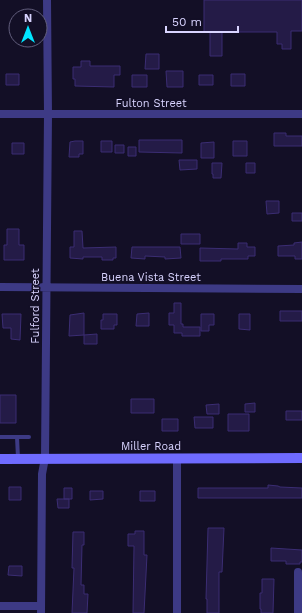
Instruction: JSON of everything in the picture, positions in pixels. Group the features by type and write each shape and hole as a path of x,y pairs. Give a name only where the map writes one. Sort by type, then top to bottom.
{"street":[{"name":"Fulford Street","path":"41,609 42,474 45,458 48,114 47,0"},
{"name":"Fulton Street","path":"0,114 302,114"},
{"name":"Buena Vista Street","path":"0,287 302,289"},
{"path":"176,458 176,613"},
{"name":"Miller Road","path":"0,459 302,458"},
{"path":"298,572 298,613"},
{"path":"0,606 41,609"}],"lane":[{"path":"0,437 29,437"},
{"path":"17,437 18,459"}],"building":[{"path":"204,0 302,0 302,31 291,31 291,49 282,49 282,44 277,44 277,32 222,32 222,56 210,56 210,32 204,32"},
{"path":"146,54 159,54 159,69 145,69"},
{"path":"81,61 90,61 90,66 120,66 120,75 114,75 114,87 75,86 75,79 73,79 73,67 81,67"},
{"path":"166,71 183,71 183,87 167,87"},
{"path":"6,74 19,74 19,85 6,85"},
{"path":"231,74 245,74 245,86 231,86"},
{"path":"132,75 147,75 147,87 132,87"},
{"path":"199,75 213,75 213,85 199,85"},
{"path":"274,133 286,133 286,136 302,136 302,146 274,146"},
{"path":"139,140 182,140 182,153 139,152"},
{"path":"83,141 83,154 79,154 79,157 69,157 70,142"},
{"path":"101,141 112,141 112,152 101,152"},
{"path":"233,141 247,141 247,156 233,156"},
{"path":"214,142 214,158 201,158 201,143"},
{"path":"12,143 24,143 24,154 12,154"},
{"path":"115,145 124,145 124,153 115,153"},
{"path":"128,147 136,147 136,156 128,156"},
{"path":"179,160 197,160 197,169 180,170"},
{"path":"212,163 222,163 221,178 213,178"},
{"path":"246,163 255,163 255,173 246,173"},
{"path":"266,201 279,201 279,213 267,214"},
{"path":"292,213 302,213 302,221 292,221"},
{"path":"7,229 19,229 19,245 24,245 24,260 4,260 4,245 7,245"},
{"path":"74,231 82,231 83,248 116,247 116,258 113,258 113,260 102,260 102,257 83,257 83,259 70,258 70,247 74,247"},
{"path":"181,234 200,234 200,244 181,244"},
{"path":"302,242 302,259 295,259 295,256 278,256 278,246 294,245 294,243"},
{"path":"238,243 247,243 247,247 255,247 255,256 248,256 248,259 200,261 200,248 238,249"},
{"path":"132,247 180,247 181,258 165,259 165,257 145,256 145,259 131,258"},
{"path":"174,303 181,303 181,324 183,324 183,327 200,327 200,336 182,336 182,333 174,333 174,325 169,325 169,313 174,313"},
{"path":"280,311 302,311 302,321 280,321"},
{"path":"84,313 84,335 69,336 70,315"},
{"path":"149,313 149,326 136,326 137,314"},
{"path":"2,314 21,314 20,340 11,339 11,328 3,328"},
{"path":"103,314 117,314 117,325 114,325 114,329 101,329"},
{"path":"201,314 214,314 214,325 209,325 209,331 201,331"},
{"path":"239,314 250,314 250,330 239,329"},
{"path":"97,334 97,344 84,344 84,335"},
{"path":"0,395 16,395 16,423 0,423"},
{"path":"131,399 154,399 154,413 131,413"},
{"path":"255,403 255,412 245,412 245,404"},
{"path":"219,404 219,414 207,414 206,405"},
{"path":"286,411 302,411 302,420 286,420"},
{"path":"228,414 249,414 249,431 228,431"},
{"path":"194,417 213,417 213,428 195,428"},
{"path":"162,419 178,419 178,431 162,431"},
{"path":"268,485 302,488 302,498 198,498 198,488 268,488"},
{"path":"9,487 21,487 21,500 9,500"},
{"path":"64,488 72,488 72,499 64,499"},
{"path":"90,491 103,491 103,499 90,500"},
{"path":"140,491 155,491 155,501 140,501"},
{"path":"57,499 69,499 69,508 58,508"},
{"path":"208,528 224,528 222,572 219,572 219,613 207,613"},
{"path":"135,531 144,531 144,555 147,555 144,613 133,613 134,546 128,546 128,534 135,534"},
{"path":"73,532 84,532 84,545 82,545 81,585 84,585 84,594 88,594 87,613 72,613 74,568 72,568"},
{"path":"271,548 302,550 302,562 300,562 300,564 286,564 286,561 271,561"},
{"path":"9,566 22,566 22,576 8,575"},
{"path":"262,579 274,579 273,613 261,613 260,593 262,593"}]}
